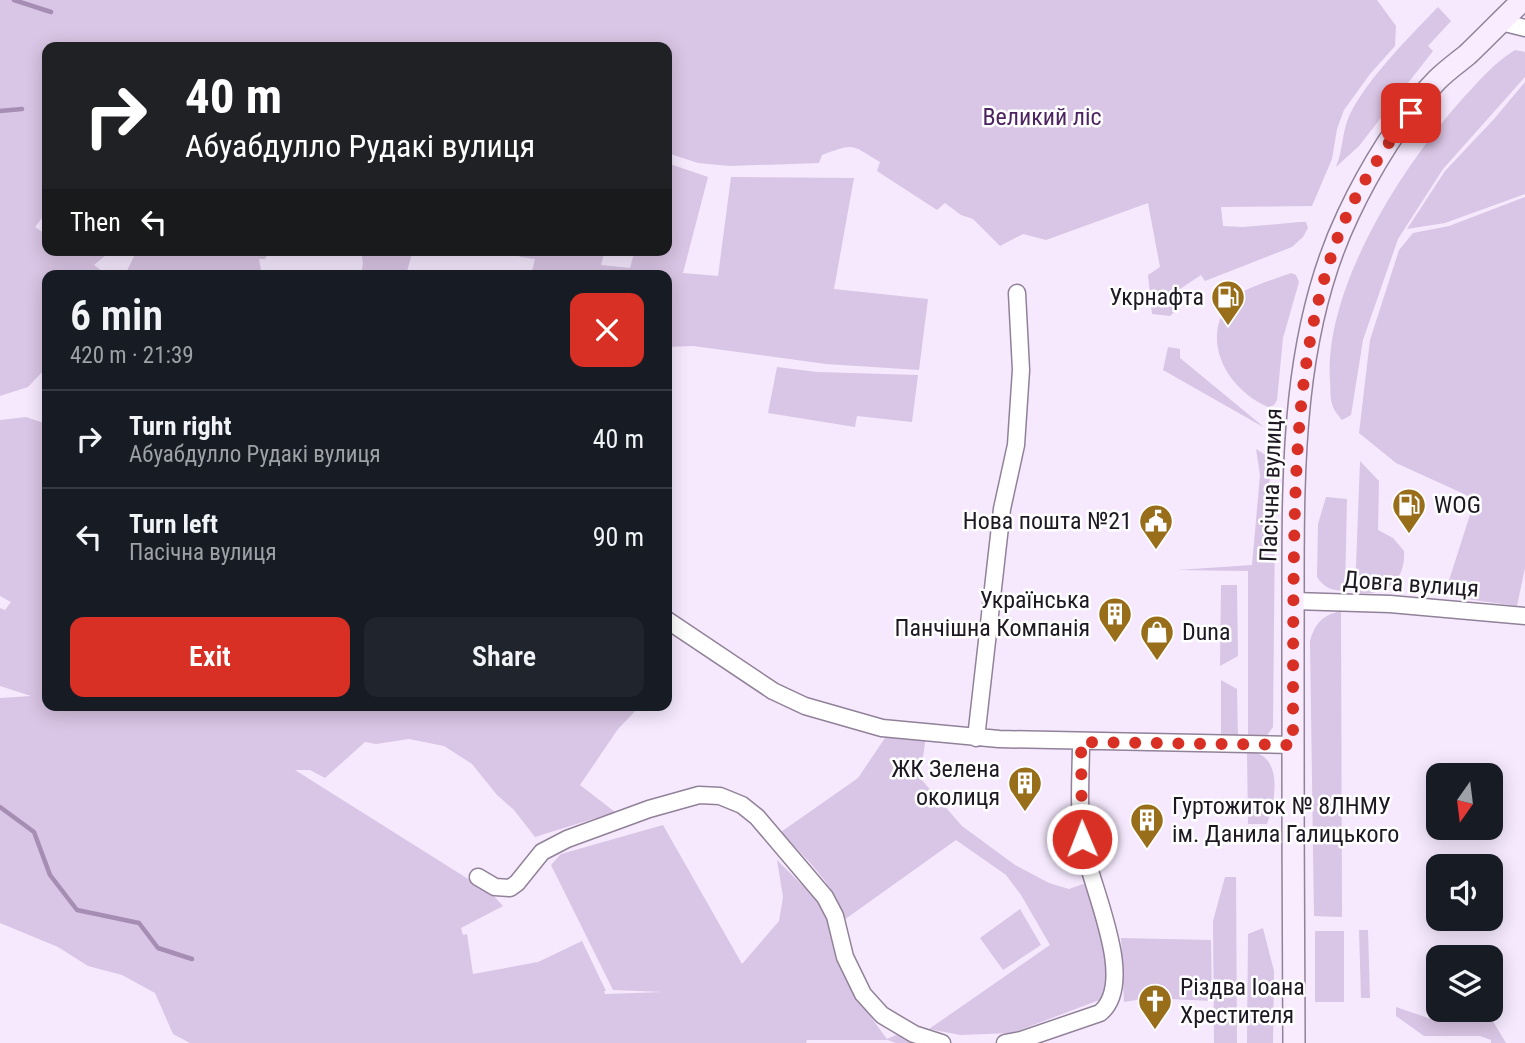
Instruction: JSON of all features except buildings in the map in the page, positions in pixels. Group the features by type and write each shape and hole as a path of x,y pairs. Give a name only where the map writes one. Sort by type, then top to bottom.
{"main road":[{"name":"Пасічна вулиця","path":"1294,1043 1293,745 1297,444 1303,381 1312,328 1333,248 1363,185 1398,129 1436,81 1523,0"}],"street":[{"path":"1501,22 1525,28"},
{"path":"976,738 1002,509 1016,445 1021,370 1017,293"},
{"name":"Довга вулиця","path":"1294,601 1404,605 1525,617"},
{"path":"672,623 773,691 805,706 883,728 976,738 1293,745"},
{"path":"1005,1043 1021,1041 1100,1013 1113,997 1115,958 1082,839 1081,742"},
{"path":"478,877 495,887 510,888 542,852 567,839 649,809 699,795 720,796 742,805 757,817 825,897 835,916 845,957 863,994 882,1015 893,1022 914,1034 942,1043"}],"green space":[{"name":"Великий ліс","path":"0,0 1377,0 1396,26 1395,46 1370,74 1344,110 1337,129 1332,159 1312,206 1221,207 1223,226 1306,222 1308,228 1303,237 1292,247 1205,281 1201,275 1177,291 1174,300 1179,308 1170,316 1152,314 1148,275 1160,267 1148,203 1046,240 1023,234 1000,246 973,219 961,215 945,203 937,210 877,171 880,162 852,147 822,155 819,163 730,166 698,163 672,155 672,42 42,42 42,218 35,227 42,232 42,256 105,256 94,265 100,270 42,270 42,372 28,387 0,396"},
{"path":"1438,7 1451,21 1428,46 1433,51 1359,146 1336,167 1347,120 1358,100 1390,58"},
{"path":"1515,50 1525,52 1525,77 1443,169 1398,239 1363,340 1351,415 1342,420 1331,398 1332,345 1340,307 1372,229 1393,192 1440,125 1494,66"},
{"path":"1525,82 1525,194 1445,223 1407,229 1445,171"},
{"path":"672,165 708,177 683,273 718,276 731,177 854,178 834,289 928,299 919,370 826,364 693,346 672,347 672,270 532,270 535,259 518,256 603,256 601,265 630,268 633,256 672,256"},
{"path":"1525,197 1525,568 1517,606 1444,596 1475,499 1396,463 1359,433 1370,340 1399,250 1413,233 1449,226"},
{"path":"134,256 266,256 265,259 259,259 261,270 127,270"},
{"path":"362,256 411,256 407,270 362,270"},
{"path":"1291,273 1296,275 1299,282 1283,338 1277,400 1274,405 1268,407 1244,391 1226,369 1217,342 1218,328 1224,309 1235,296"},
{"path":"1168,347 1180,349 1180,358 1265,428 1163,370"},
{"path":"777,367 817,372 918,375 912,422 857,416 855,427 768,413"},
{"path":"26,417 42,422 42,711 635,711 618,729 580,785 615,812 535,837 472,764 444,746 409,739 376,744 365,742 325,778 310,770 295,770 492,894 503,906 461,928 463,935 467,934 473,974 538,962 582,941 606,991 605,994 663,992 613,990 551,865 561,854 663,825 742,964 779,921 783,897 777,860 819,902 829,924 836,958 859,1001 887,1039 896,1035 921,1043 896,1043 888,1040 807,1040 806,1043 190,1043 173,1034 155,993 122,975 88,966 58,947 0,923 0,698 31,696 0,686 0,608 5,610 11,602 0,596 0,420"},
{"path":"1256,449 1273,460 1269,490 1275,520 1273,727 1265,738 1248,739 1248,571 1177,570 1252,565 1260,475"},
{"path":"1360,461 1379,481 1378,530 1393,538 1404,551 1404,562 1397,579 1384,590 1366,593 1355,592"},
{"path":"1326,497 1347,499 1345,591 1329,588 1317,577 1318,524"},
{"path":"1221,585 1237,585 1238,656 1220,666"},
{"path":"1341,611 1342,917 1314,916 1310,641 1314,629 1321,621"},
{"path":"1221,680 1237,689 1238,738 1221,738"},
{"path":"889,732 926,736 920,778 962,826 1015,865 1049,883 1069,889 1086,883 1101,925 1108,956 1107,986 1102,999 1012,1033 960,1035 929,1029 1050,945 1006,875 956,840 844,920 827,884 781,832 858,778"},
{"path":"1247,751 1259,754 1267,760 1272,769 1273,803 1267,824 1248,824"},
{"path":"1225,877 1236,877 1237,1043 1214,1043 1213,921"},
{"path":"1020,909 1041,945 1003,970 980,938"},
{"path":"1263,928 1274,971 1273,1043 1247,1043 1248,934"},
{"path":"1359,930 1368,930 1370,998 1361,998"},
{"path":"1315,931 1344,931 1344,1002 1315,1002"},
{"path":"1121,938 1211,940 1212,1001 1149,998 1124,1002"},
{"path":"1396,1007 1426,1017 1426,1022 1493,1022 1506,1043 1491,1043 1491,1040 1480,1036 1424,1036 1396,1016"}],"waterway":[{"path":"14,0 51,12"},
{"path":"0,111 22,109"},
{"path":"0,807 34,832 50,875 77,910 139,923 158,948 192,959"}],"place":[{"name":"Укрнафта","path":"1228,327"},
{"name":"WOG","path":"1409,535"},
{"name":"Нова пошта №21","path":"1156,551"},
{"name":"Українська Панчішна Компанія","path":"1115,644"},
{"name":"Duna","path":"1157,662"},
{"name":"ЖК Зелена околиця","path":"1025,813"},
{"name":"Гуртожиток № 8ЛНМУ ім. Данила Галицького","path":"1147,850"},
{"name":"Різдва Іоана Хрестителя","path":"1155,1031"}],"route":[{"path":"1082,839 1081,742 1293,745 1297,444 1310,339 1333,248 1347,216 1363,185 1411,113"}]}
